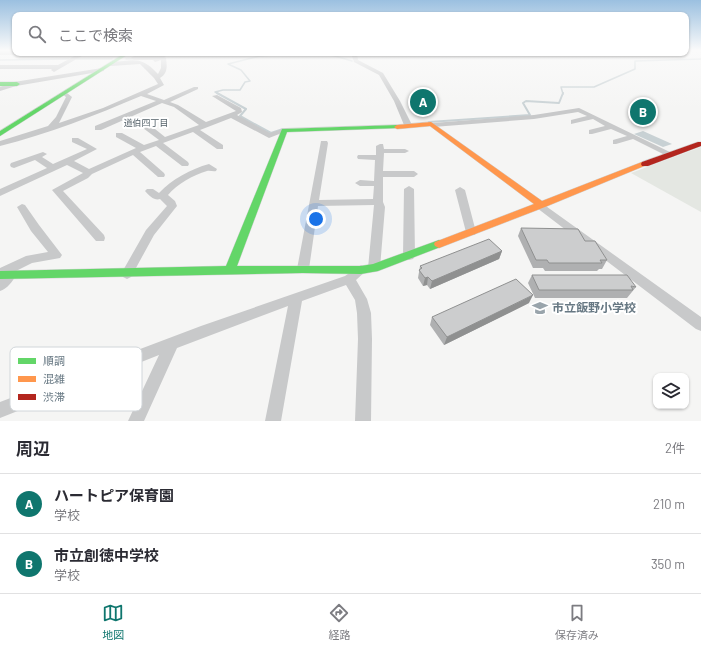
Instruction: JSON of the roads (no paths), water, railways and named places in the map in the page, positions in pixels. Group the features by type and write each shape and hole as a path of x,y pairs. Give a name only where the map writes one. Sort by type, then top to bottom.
{"street":[{"path":"36,80 54,70"},
{"path":"0,88 36,80 102,70"},
{"path":"0,134 102,70"},
{"path":"0,144 105,109 161,85 151,70"},
{"path":"157,77 162,74 163,70"},
{"path":"373,70 381,74 397,101 408,125"},
{"path":"79,84 74,83 80,73"},
{"path":"0,84 16,84"},
{"path":"98,128 196,88"},
{"path":"120,95 144,93 176,106 205,125"},
{"path":"51,128 59,118 69,98 65,94"},
{"path":"100,238 57,190 89,172 143,148 239,112 239,109 215,96"},
{"path":"232,115 269,136 283,131 359,126 386,128 408,125 432,125 528,118 578,110 672,155"},
{"path":"574,122 593,117"},
{"path":"142,124 185,164"},
{"path":"432,125 701,325"},
{"path":"592,132 612,126"},
{"path":"194,129 220,147"},
{"path":"230,271 283,131"},
{"path":"119,135 143,148"},
{"path":"616,142 634,136"},
{"path":"0,193 93,149 75,140"},
{"path":"303,269 324,143"},
{"path":"142,355 296,299 362,272 409,256 700,145"},
{"path":"361,158 380,152 405,151"},
{"path":"134,152 161,175"},
{"path":"363,421 365,339 364,312 361,299 362,272 380,207 378,202 380,152"},
{"path":"14,165 39,155 53,168"},
{"path":"66,161 89,172"},
{"path":"162,196 168,188 180,180 209,167 213,169"},
{"path":"360,183 414,174"},
{"path":"409,189 409,256"},
{"path":"460,190 471,232"},
{"path":"127,274 150,233 172,206 172,203 162,196 158,197 150,191"},
{"path":"315,203 378,202"},
{"path":"0,286 3,274 30,259 56,255 35,228 22,207"},
{"path":"3,274 127,274 303,269 362,272"},
{"path":"273,421 296,299"},
{"path":"142,408 172,343"},
{"path":"0,410 10,406"},
{"path":"136,421 141,411"}],"waterway":[{"path":"217,93 215,92 223,90 240,90 245,82 250,81 240,70"},
{"path":"563,93 561,87 594,87 634,70"},
{"path":"217,93 246,109 240,116 271,133 283,129"},
{"path":"429,122 530,115 523,103 526,101 559,103 563,93"}],"place":[{"name":"ハートピア保育園","path":"423,102"},
{"name":"市立創徳中学校","path":"643,112"},
{"name":"市立飯野小学校","path":"540,308"}],"district":[{"name":"道伯四丁目","path":"146,123"}]}
